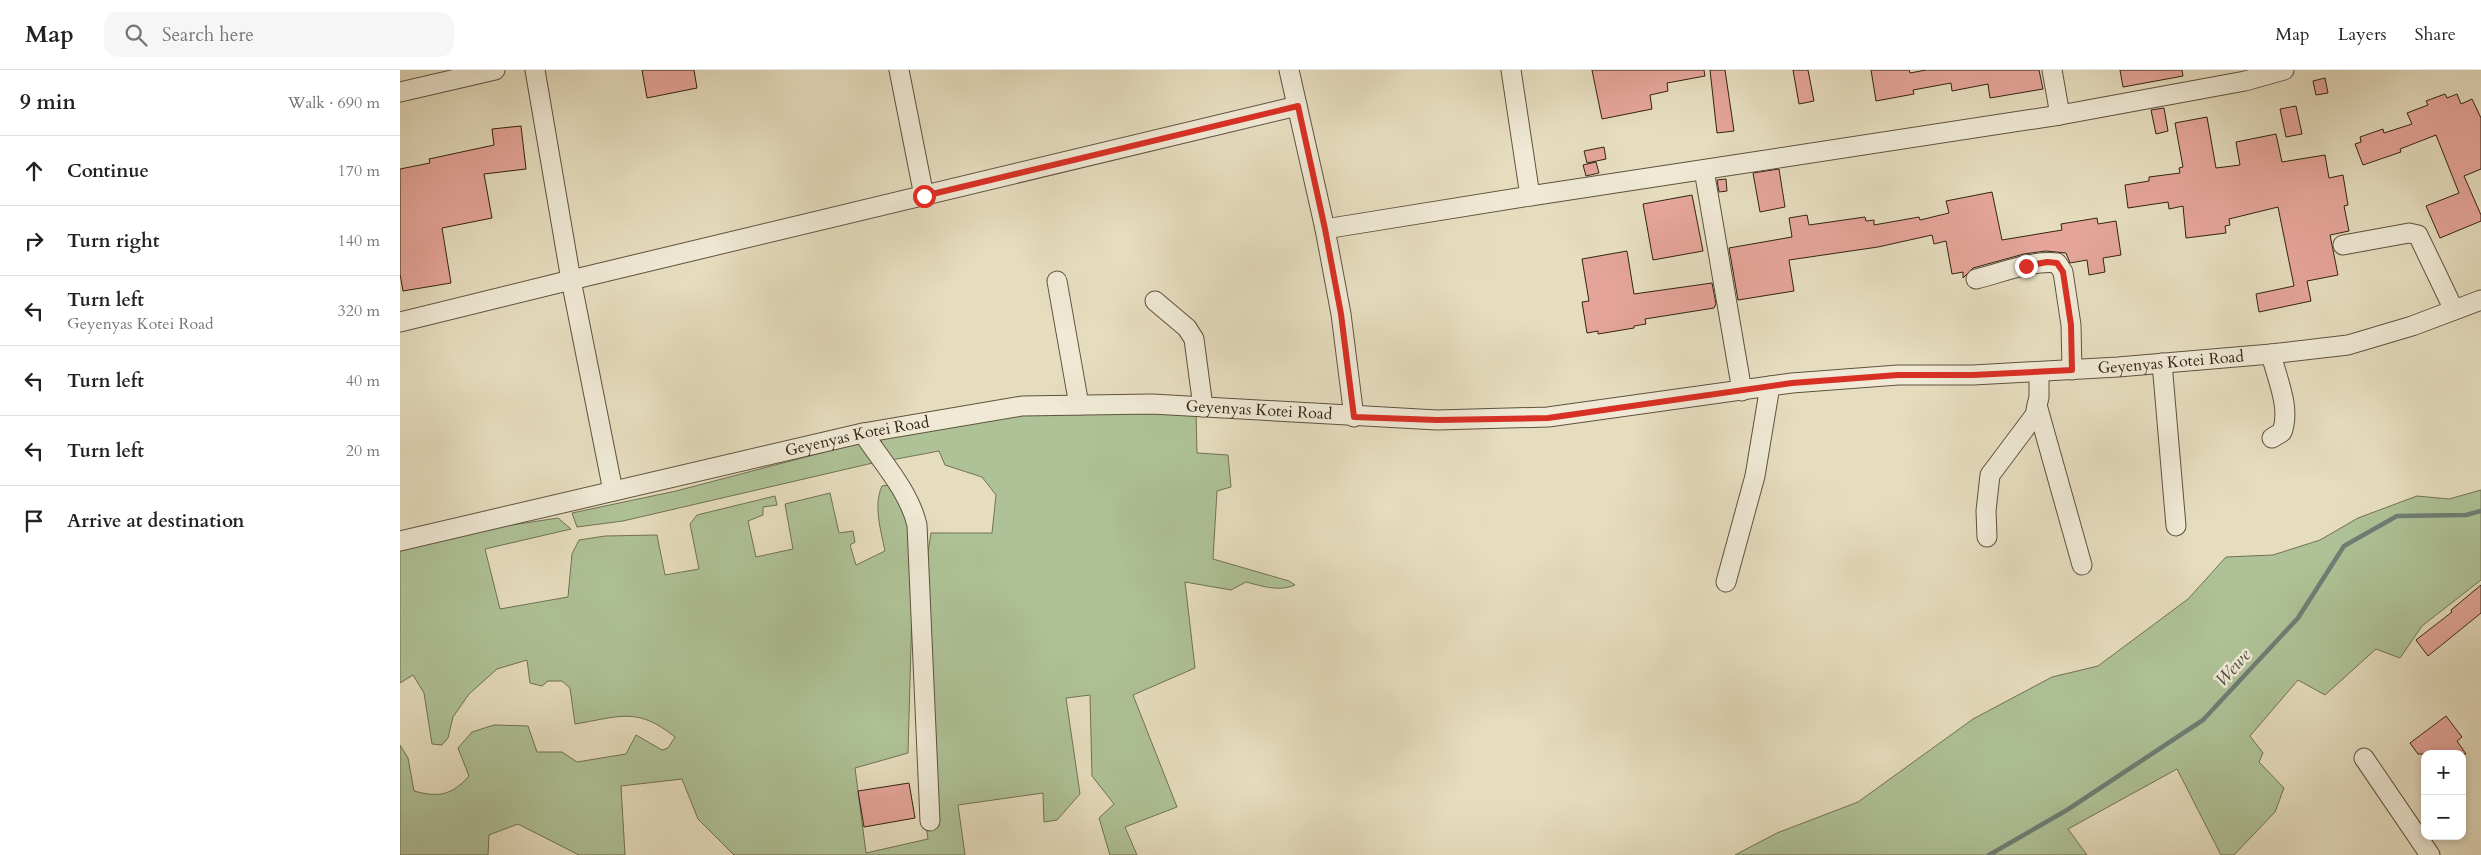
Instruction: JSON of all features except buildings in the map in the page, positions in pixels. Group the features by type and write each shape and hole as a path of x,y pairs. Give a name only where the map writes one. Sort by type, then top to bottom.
{"street":[{"path":"400,92 495,70"},
{"path":"535,70 612,491"},
{"path":"898,70 924,196"},
{"path":"1289,70 1325,229 1341,314 1354,417"},
{"path":"1510,70 1530,196"},
{"path":"2052,70 2060,116"},
{"path":"1325,229 2060,116 2235,82 2284,70"},
{"path":"400,322 1298,106"},
{"path":"1704,170 1742,391"},
{"path":"2343,245 2409,233 2418,235 2454,310"},
{"path":"1976,279 2026,266 2047,262 2057,263 2063,272 2071,325 2072,370"},
{"path":"1057,281 1079,405"},
{"name":"Geyenyas Kotei Road","path":"400,541 863,433 987,411 1046,405 1152,404 1354,417 1437,420 1548,418 1770,386 1898,375 2039,372 2162,364 2348,345 2412,326 2481,300"},
{"path":"1155,301 1187,328 1194,339 1203,407"},
{"path":"2271,354 2284,404 2286,422 2282,432 2272,438"},
{"path":"2162,364 2176,526"},
{"path":"1987,537 1986,511 1990,475 2035,415 2039,372"},
{"path":"1726,582 1755,476 1770,386"},
{"path":"2037,405 2082,565"},
{"path":"863,433 906,496 918,526 930,821"},
{"path":"2364,758 2430,855"}],"green space":[{"path":"1036,412 1196,413 1197,453 1228,455 1231,487 1217,491 1213,559 1289,581 1295,585 1277,588 1246,582 1231,590 1185,582 1195,668 1133,695 1177,807 1125,827 1137,855 1110,855 1099,818 1114,804 1092,776 1090,695 1066,698 1080,794 1057,820 1044,822 1043,793 958,805 965,855 734,855 698,819 682,779 621,786 625,855 579,855 518,824 489,835 488,855 400,855 400,745 408,758 414,791 438,794 451,791 469,776 458,748 472,732 494,725 528,726 537,752 562,752 577,762 626,754 636,735 662,750 668,748 675,737 662,727 638,717 616,717 575,724 570,688 562,681 548,681 542,686 530,683 527,660 497,669 469,694 453,717 448,738 442,745 432,744 424,693 413,675 400,683 400,547 485,529 558,518 571,529 485,549 500,609 568,597 572,554 579,540 605,536 657,535 665,575 699,569 690,524 697,515 775,496 777,505 763,507 763,515 748,521 756,557 793,549 785,504 830,493 839,533 853,531 855,542 850,545 856,565 885,551 878,501 882,486 889,485 911,510 913,572 908,753 855,768 866,853 928,839 918,773 926,767 927,558 931,533 992,533 996,495 982,477 945,465 939,451 886,461 880,436"},
{"path":"859,443 877,462 623,521 577,527 572,513 676,491"},
{"path":"2481,490 2481,580 2422,626 2400,658 2376,649 2325,695 2298,680 2250,736 2263,753 2259,762 2284,788 2275,812 2234,855 2221,855 2177,769 2068,829 2087,855 1735,855 1777,833 1858,802 1973,719 2052,677 2098,666 2188,599 2226,557 2273,555 2320,540 2358,518 2417,496 2449,499"}],"waterway":[{"name":"Wewe","path":"1989,855 2067,810 2203,720 2298,618 2344,546 2397,516 2466,515 2481,511"}],"route":[{"path":"924,196 1298,106 1325,229 1341,314 1354,417 1437,420 1548,418 1792,383 1898,375 1973,375 2072,370 2071,325 2063,272 2057,263 2047,262 2026,266"}]}
